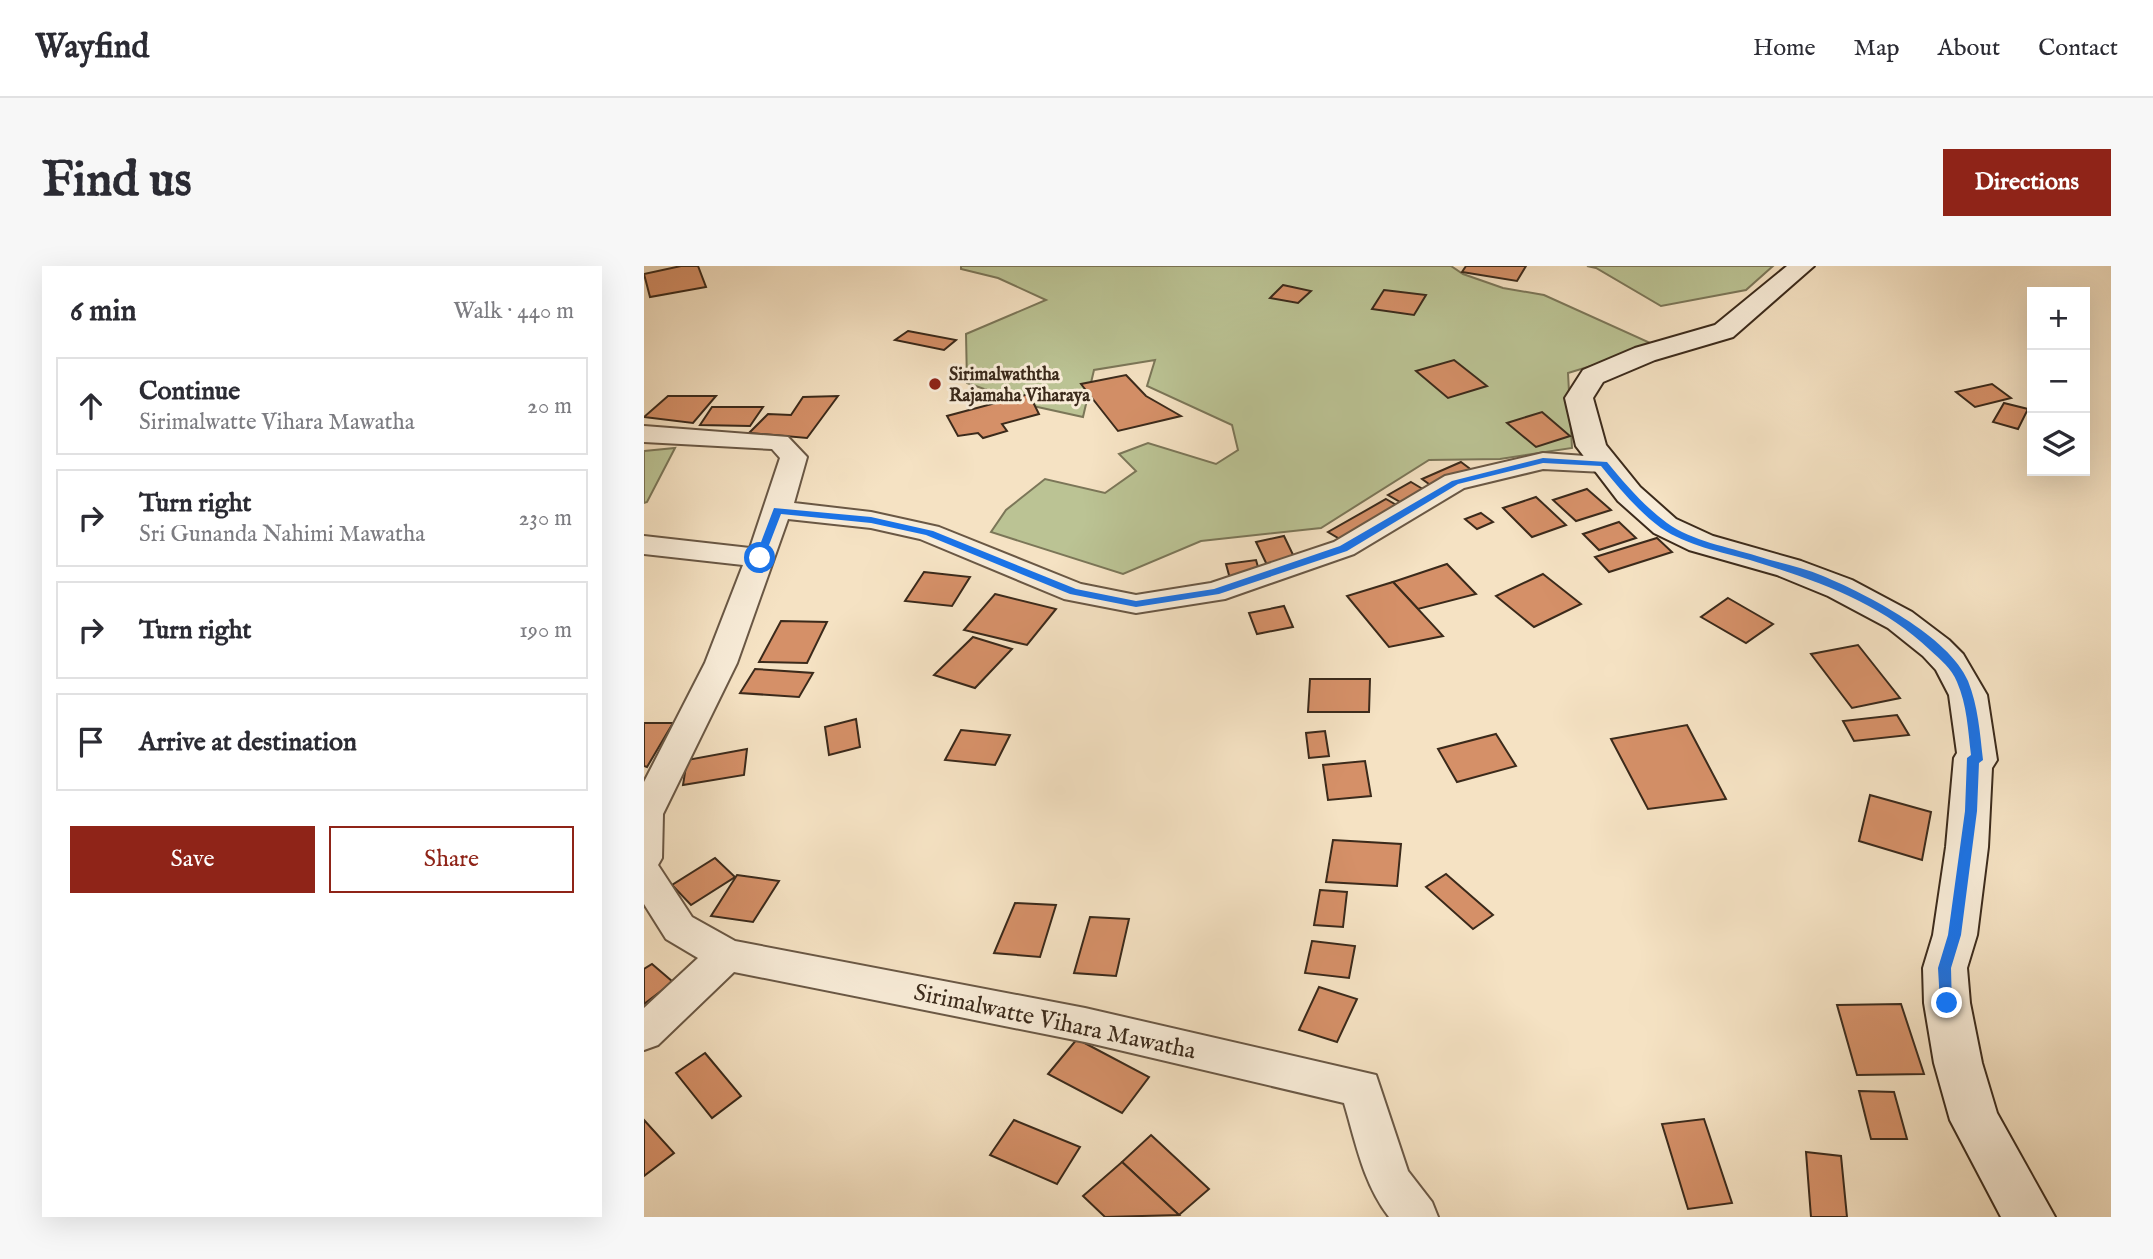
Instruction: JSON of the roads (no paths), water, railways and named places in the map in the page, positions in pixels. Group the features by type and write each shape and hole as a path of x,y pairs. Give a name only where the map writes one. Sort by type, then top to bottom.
{"main road":[{"path":"1802,266 1724,331 1645,354 1593,376 1579,398 1591,446 1629,494 1665,526 1701,542 1817,577 1862,598 1918,632 1950,663 1962,680 1972,713 1977,760 1973,758 1971,811 1955,935 1945,968 1947,1003 1958,1063 1975,1120 2028,1217"}],"street":[{"path":"644,434 779,442 794,457 778,510 721,663 645,814 644,858"},
{"path":"778,510 871,520 929,533 1074,592 1136,604 1215,592 1344,548 1455,482 1543,461 1604,464"},
{"path":"644,545 760,558"},
{"name":"Sirimalwatte Vihara Mawatha","path":"644,873 679,928 727,955 1085,1025 1361,1088 1389,1182 1416,1217"},
{"path":"644,1033 727,955"}],"place":[{"name":"Sirimalwaththa Rajamaha Viharaya","path":"935,384"}]}
